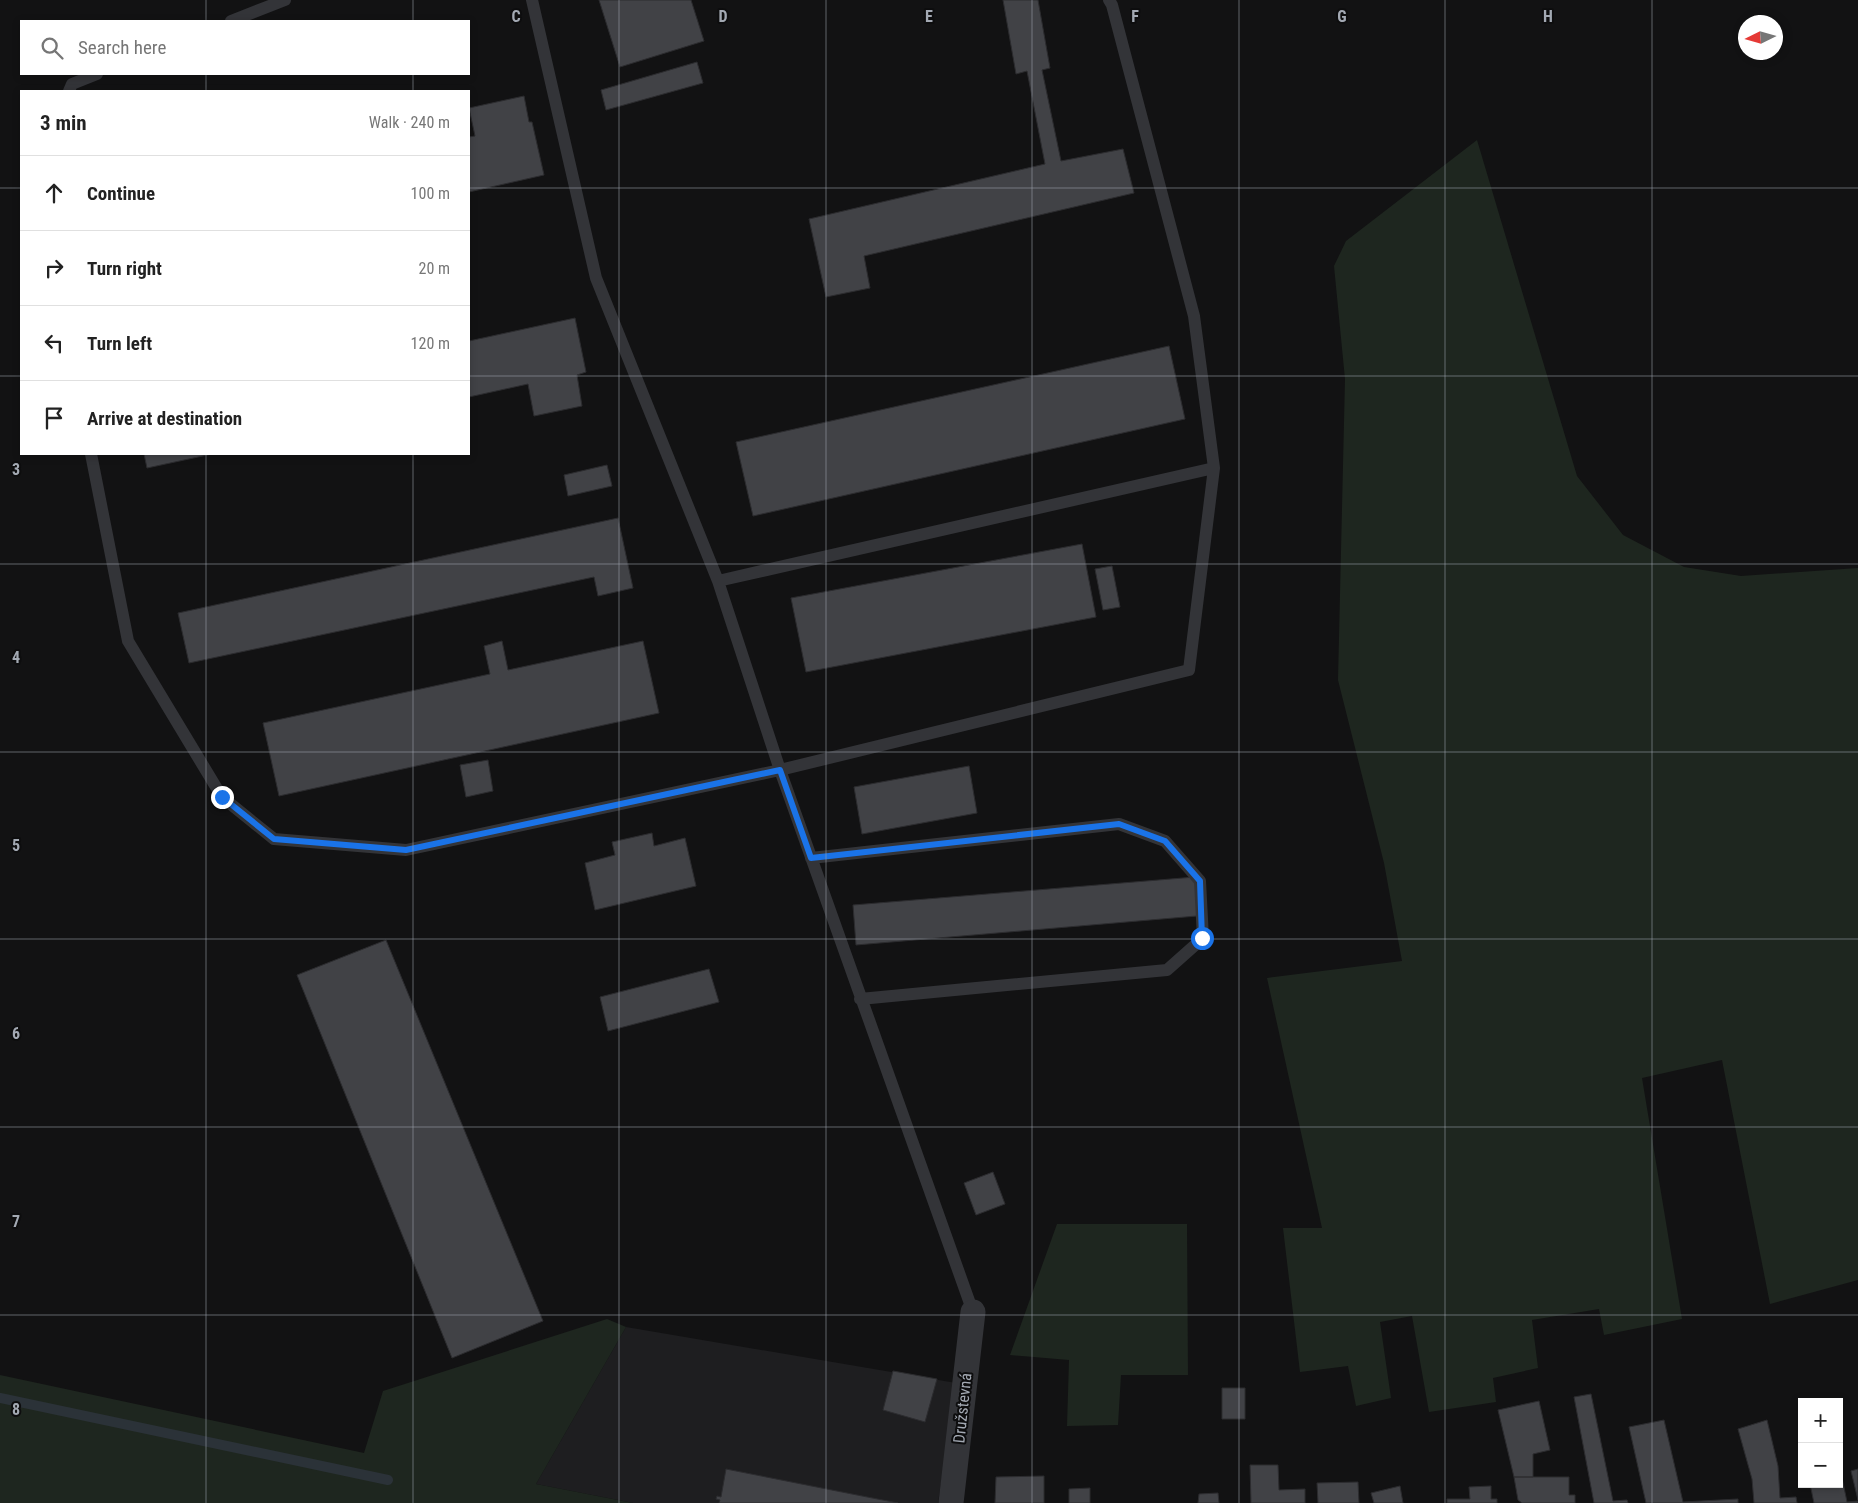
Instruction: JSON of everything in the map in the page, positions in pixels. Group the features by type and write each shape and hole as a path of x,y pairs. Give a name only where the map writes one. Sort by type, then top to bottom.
{"street":[{"name":"Družstevná","path":"951,1503 973,1312"}],"lane":[{"path":"234,20 285,0"},
{"path":"532,0 596,278 718,581 780,770 973,1312"},
{"path":"91,455 128,642 222,797 274,839 406,850 780,770 1189,670 1214,468 1194,316 1112,5 1109,0"},
{"path":"69,90 72,84 94,75"},
{"path":"718,581 1214,468"},
{"path":"811,858 1119,824 1165,841 1200,881 1202,938 1167,970 860,999"}],"shaded area":[{"path":"1477,140 1577,476 1623,535 1684,567 1741,576 1858,568 1858,1280 1770,1304 1722,1060 1642,1078 1682,1319 1604,1335 1599,1309 1532,1320 1538,1368 1493,1378 1496,1402 1429,1412 1412,1316 1380,1322 1391,1398 1356,1406 1348,1366 1300,1372 1283,1228 1322,1228 1267,978 1402,961 1384,863 1338,680 1345,379 1334,266 1346,241"},
{"path":"1057,1224 1187,1224 1188,1375 1121,1375 1118,1425 1067,1426 1069,1360 1010,1355"},
{"path":"607,1319 626,1327 536,1484 633,1503 0,1503 0,1375 364,1453 383,1391"},
{"path":"626,1327 956,1383 938,1503 633,1503 536,1484"}],"building":[{"path":"599,0 691,0 704,41 620,67"},
{"path":"1003,0 1038,0 1050,68 1042,70 1061,161 1123,149 1134,193 864,256 870,288 826,297 809,219 1045,164 1027,71 1016,74"},
{"path":"697,62 703,83 606,110 601,90"},
{"path":"524,96 529,122 532,122 544,175 470,192 470,137 475,136 470,108"},
{"path":"575,318 586,372 577,375 582,406 534,416 528,384 470,397 470,341"},
{"path":"1169,346 1185,419 753,516 736,442"},
{"path":"144,455 207,455 147,468"},
{"path":"607,465 612,486 568,496 564,475"},
{"path":"618,518 633,588 598,596 594,577 189,663 178,613"},
{"path":"1082,544 1096,617 806,672 791,598"},
{"path":"1112,566 1120,607 1103,610 1095,569"},
{"path":"502,641 508,670 643,641 659,713 279,796 263,723 490,674 484,646"},
{"path":"488,760 493,791 466,797 460,765"},
{"path":"969,766 977,813 862,834 854,787"},
{"path":"652,833 654,846 685,838 696,886 595,910 585,863 615,855 612,842"},
{"path":"1195,877 1197,916 856,945 853,905"},
{"path":"386,940 543,1321 452,1358 297,975"},
{"path":"709,969 719,1002 608,1031 600,997"},
{"path":"993,1172 1005,1204 976,1215 964,1183"},
{"path":"893,1371 937,1379 925,1422 883,1410"},
{"path":"1222,1388 1245,1388 1245,1419 1222,1419"},
{"path":"1591,1394 1613,1501 1627,1500 1628,1503 1594,1503 1574,1397"},
{"path":"1539,1401 1550,1450 1533,1454 1533,1477 1514,1477 1498,1410"},
{"path":"1664,1420 1683,1502 1738,1499 1738,1503 1646,1503 1629,1427"},
{"path":"1767,1420 1778,1466 1780,1498 1796,1497 1797,1503 1754,1503 1752,1479 1738,1429"},
{"path":"1250,1465 1278,1465 1279,1490 1305,1489 1305,1503 1251,1503"},
{"path":"726,1469 898,1503 719,1503 720,1500 716,1499 717,1496 721,1497"},
{"path":"1858,1469 1858,1500 1851,1471"},
{"path":"1044,1476 1044,1503 995,1503 996,1477"},
{"path":"1514,1477 1569,1477 1569,1495 1575,1495 1575,1503 1522,1503 1518,1500"},
{"path":"1358,1482 1359,1503 1318,1503 1317,1483"},
{"path":"1843,1482 1847,1502 1858,1501 1858,1503 1814,1503 1811,1488 1843,1488"},
{"path":"1400,1486 1403,1503 1374,1503 1371,1493"},
{"path":"1491,1486 1491,1499 1497,1499 1497,1503 1447,1503 1447,1499 1470,1499 1469,1487"},
{"path":"1090,1488 1090,1503 1069,1503 1069,1489"},
{"path":"1218,1493 1219,1503 1198,1503 1199,1494"}],"waterway":[{"path":"0,1398 388,1480"}],"route":[{"path":"222,797 274,839 406,850 780,770 811,858 1119,824 1165,841 1200,881 1202,938"}]}
